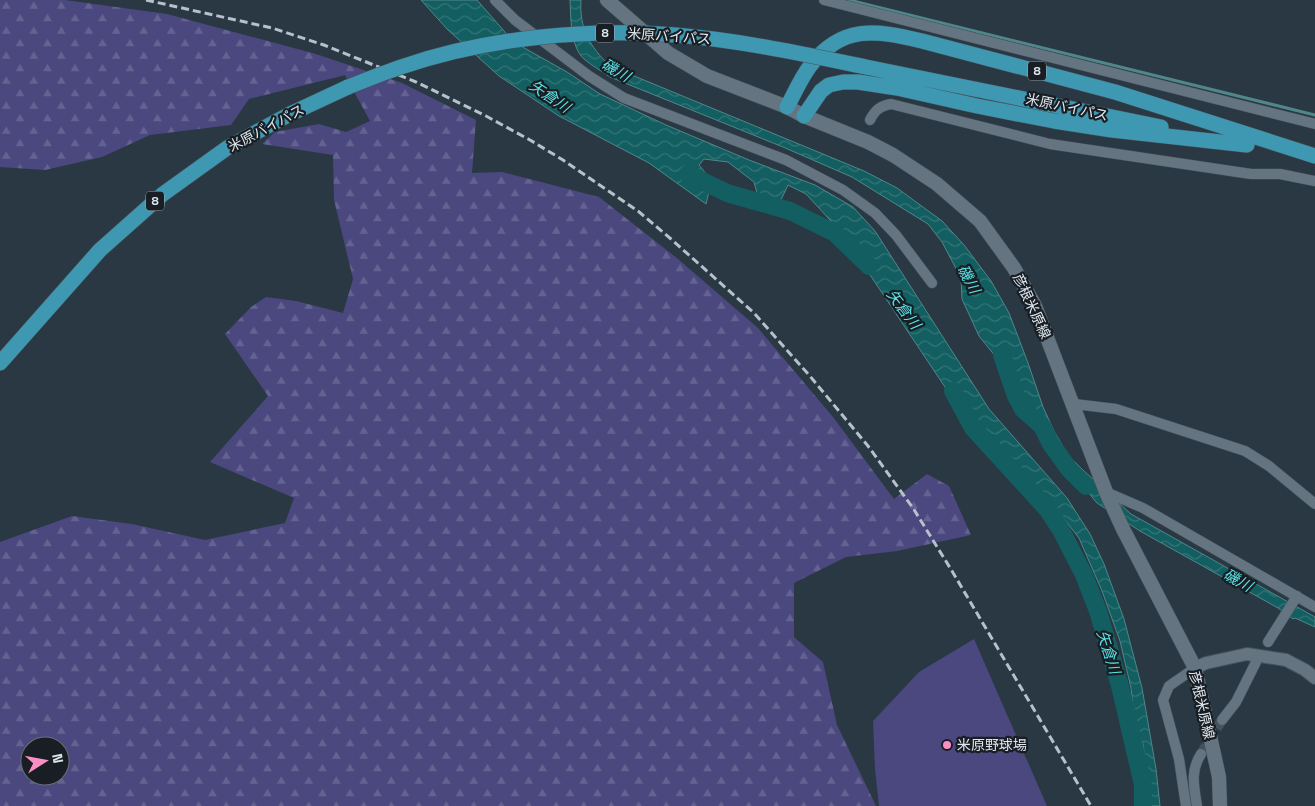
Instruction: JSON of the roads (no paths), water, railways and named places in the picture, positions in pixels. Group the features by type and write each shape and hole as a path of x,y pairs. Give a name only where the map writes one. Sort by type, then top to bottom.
{"highway":[{"name":"米原バイパス","path":"0,363 100,250 163,194 227,148 290,114 348,87 402,66 495,44 553,36 610,33 675,35 743,43 1247,145 1315,157"},
{"name":"8","path":"787,107 809,67 828,46 858,33 895,34 1115,92 1315,157"},
{"name":"8","path":"804,116 821,91 829,85 843,82 858,82 897,88 1054,121 1112,130 1247,145"}],"main road":[{"name":"彦根米原線","path":"607,0 668,53 707,76 787,107 804,116 868,142 893,155 937,184 980,221 1014,268 1034,306 1074,404 1106,492 1194,668 1219,778 1220,806"}],"street":[{"path":"495,0 515,20 581,70 624,98 786,160 843,190 875,213 896,235 932,282"},
{"path":"824,0 1315,124"},
{"path":"870,120 875,111 882,105 891,104 1050,144 1251,174 1280,174 1315,181"},
{"path":"1074,404 1116,409 1153,423 1245,451 1269,466 1315,504"},
{"path":"1106,492 1143,508 1295,599 1315,607"},
{"path":"1268,642 1295,599"},
{"path":"1186,806 1179,760 1163,700 1169,686 1194,668 1206,663 1247,654 1286,660 1305,670 1315,678"},
{"path":"1222,720 1236,702 1256,662"},
{"path":"1197,806 1192,778 1196,761 1201,754"}],"water":[{"path":"421,0 477,0 510,40 567,72 600,94 666,125 815,185 853,207 875,231 989,409 1067,498 1090,534 1104,564 1124,619 1142,688 1156,769 1160,806 1151,806 1143,744 1135,724 1131,688 1120,641 1102,591 1079,538 1047,497 983,435 947,390 842,233 806,194 788,185 780,202 765,211 755,205 757,193 754,182 728,162 704,159 699,165 709,183 706,204 649,163 559,116 499,76 447,29"},
{"path":"570,0 581,0 582,19 587,36 597,52 610,66 864,171 897,188 942,221 964,245 991,281 1009,313 1043,407 1068,455 1131,514 1315,617 1315,627 1295,618 1293,619 1278,608 1140,531 1097,503 1047,442 1004,367 979,336 962,299 961,278 942,242 928,224 852,177 610,77 587,62 579,53 572,31"}],"waterway":[{"path":"849,0 1315,115"},
{"name":"矢倉川","path":"688,174 727,193 790,211 835,233 869,266"},
{"name":"磯川","path":"1002,355 1016,396 1023,409 1042,426 1051,444 1069,469 1086,486"},
{"name":"矢倉川","path":"953,391 973,428 1048,510 1061,530 1084,575 1098,611 1120,686 1143,785 1143,806"}],"tunnel":[{"path":"1201,754 1222,720"}],"railway":[{"path":"146,0 272,28 324,45 416,82 486,116 563,160 638,211 671,239 754,313 868,446 913,508 1091,806"}],"place":[{"name":"米原野球場","path":"947,745"}]}
